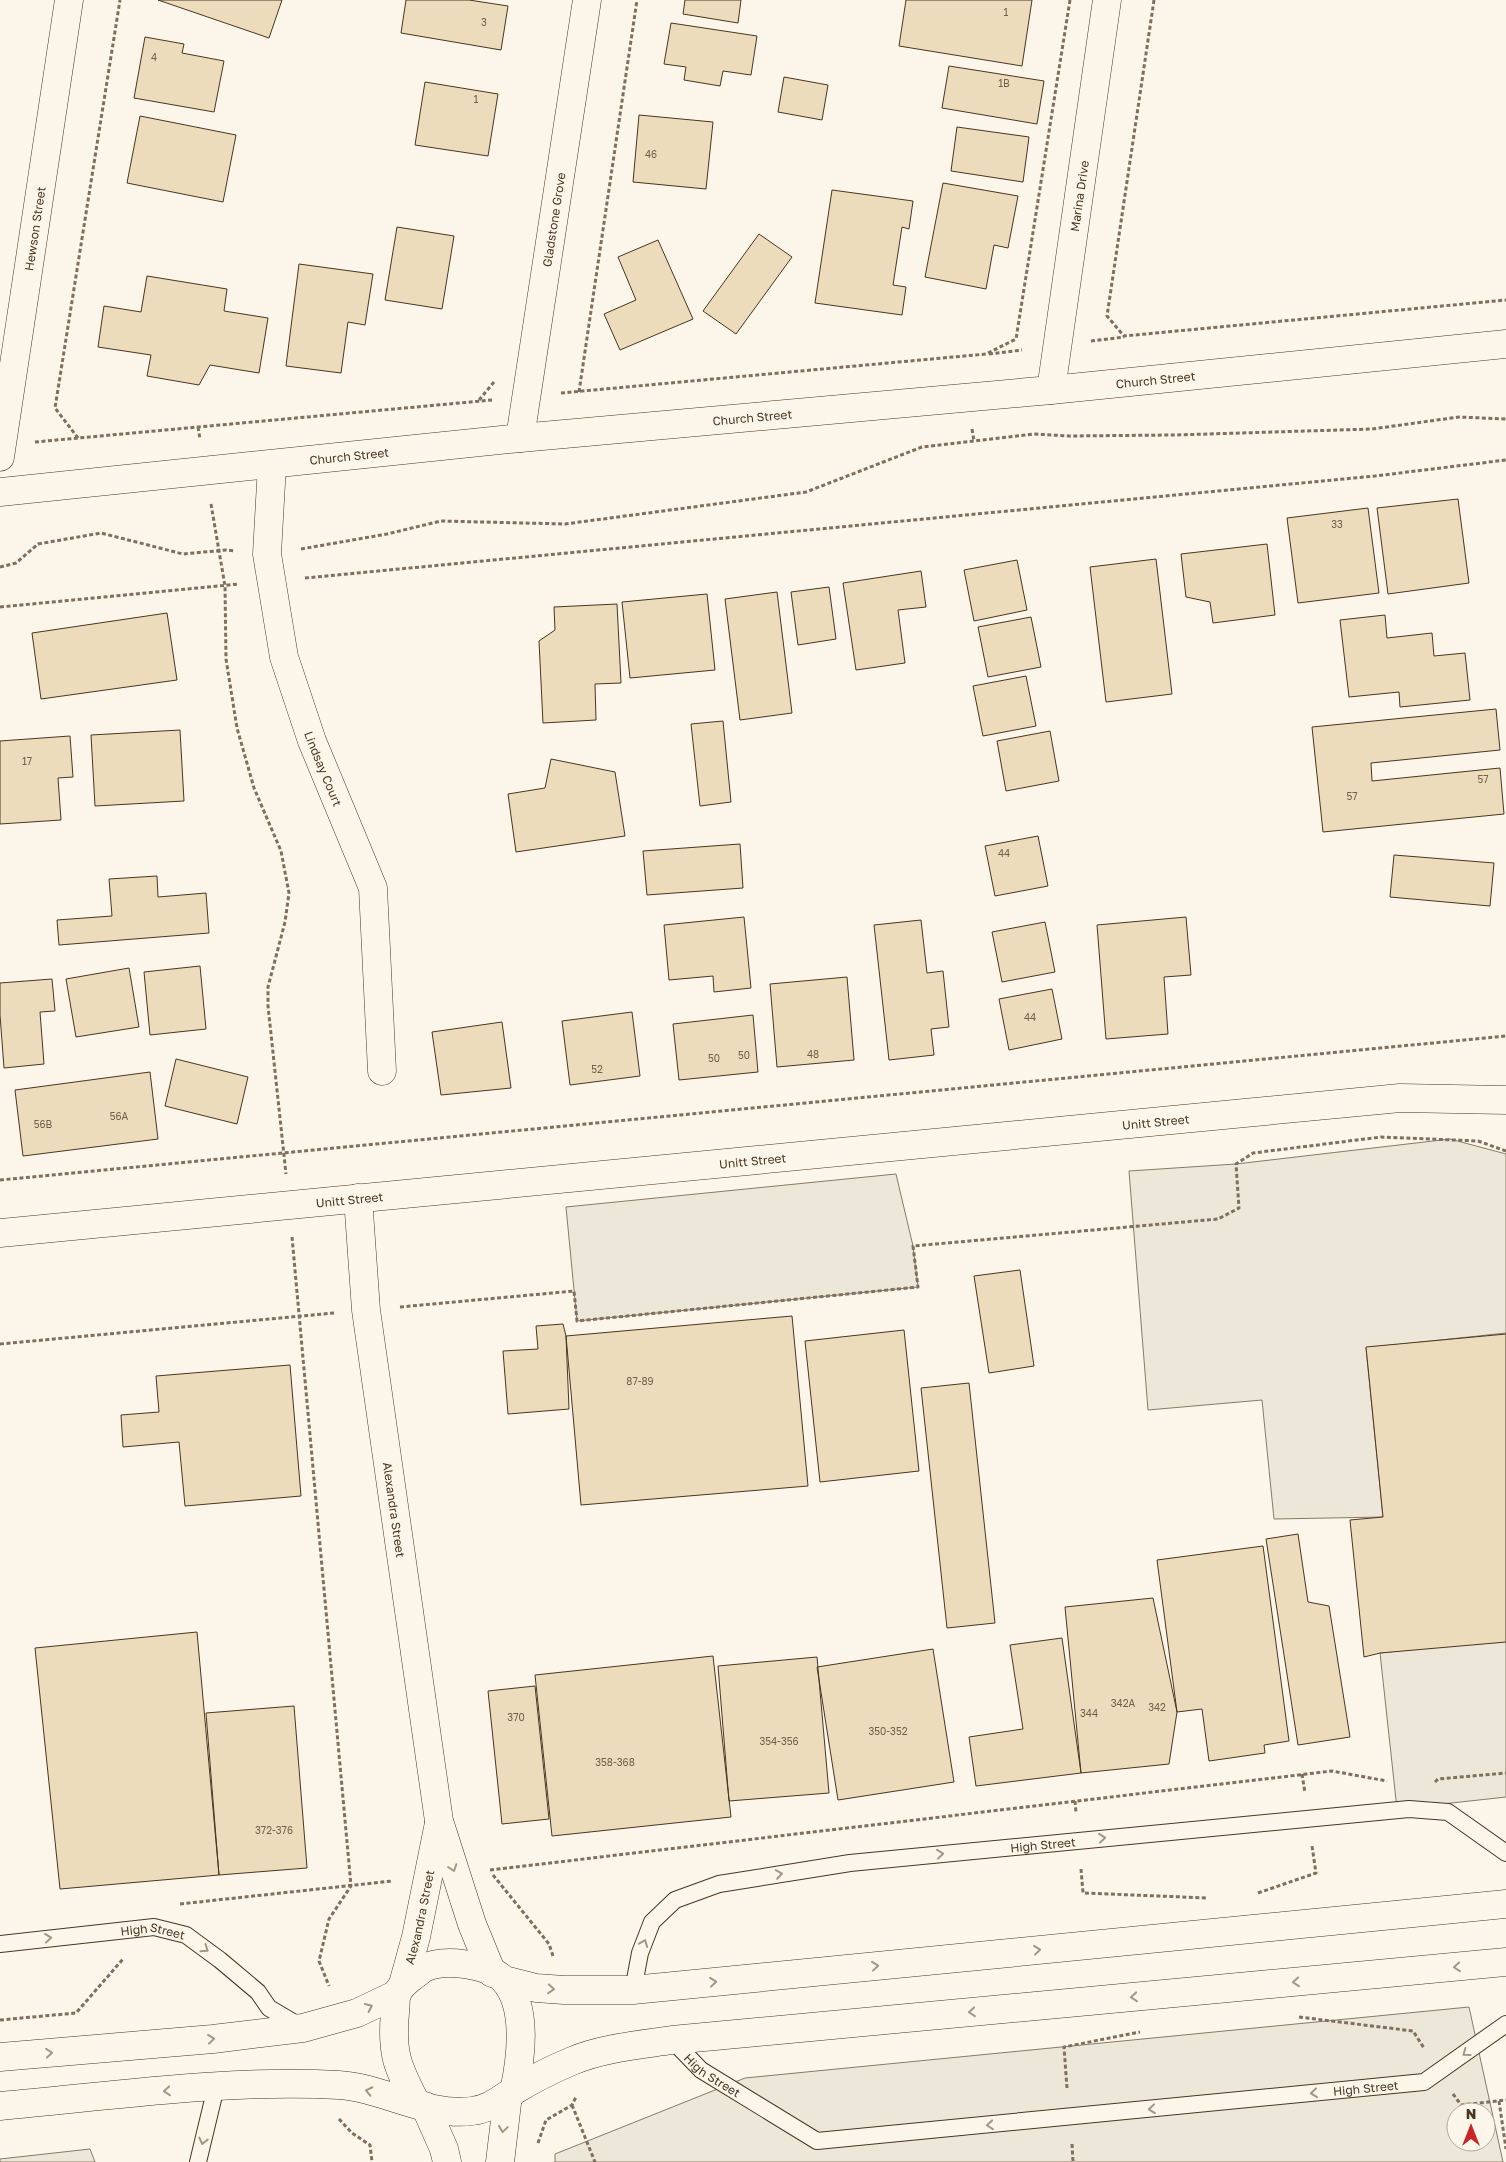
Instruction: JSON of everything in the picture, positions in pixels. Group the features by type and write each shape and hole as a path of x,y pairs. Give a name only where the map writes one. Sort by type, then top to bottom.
{"street":[{"name":"Hewson Street","path":"1,451 69,0"},
{"name":"Gladstone Grove","path":"520,438 587,0"},
{"name":"Marina Drive","path":"1051,390 1107,0"},
{"name":"Church Street","path":"0,492 520,438 1051,390 1506,344"},
{"name":"Lindsay Court","path":"272,465 266,554 284,657 312,741 373,888 382,1071"},
{"name":"Unitt Street","path":"0,1234 1400,1098 1506,1100"},
{"name":"Alexandra Street","path":"358,1198 366,1310 439,1821 472,1924 498,1976"},
{"name":"Alexandra Street","path":"400,1989 416,1937 439,1821"},
{"path":"0,2057 212,2039 303,2028 357,2013 400,1989 426,1968 452,1963 479,1967 498,1976 536,1988 633,1990 1506,1904"},
{"name":"High Street","path":"511,2093 573,2060 615,2049 672,2040 1506,1962"},
{"path":"498,1976 515,2001 520,2025 521,2050 511,2093 500,2162"},
{"path":"400,1989 394,2052 402,2076 444,2149 448,2162"},
{"path":"0,2106 216,2087 296,2084 342,2086 454,2112 472,2112 489,2108 511,2093"}],"lane":[{"name":"High Street","path":"633,1990 640,1953 652,1922 675,1900 719,1884 850,1862 1397,1809 1448,1812 1506,1853"},
{"name":"High Street","path":"0,1944 154,1927 186,1936 220,1960 258,1992 270,2008 303,2028"},
{"name":"High Street","path":"672,2040 701,2070 817,2141 1424,2082 1506,2024"},
{"path":"198,2162 216,2087"}],"path":[{"path":"78,438 55,408 120,0"},
{"path":"579,392 637,0"},
{"path":"1,451 78,438 986,354 1016,339 1070,0"},
{"path":"1154,0 1106,316 1124,336 1506,300"},
{"path":"0,567 16,563 38,544 101,533 182,554 219,550 266,554 387,534 441,521 565,524 806,492 922,447 1034,434 1069,436 1372,429 1459,417 1506,420"},
{"path":"198,427 225,586 226,658 236,728 254,788 281,851 289,893 285,922 268,987 268,1006 289,1205 351,1886"},
{"path":"0,607 1375,476 1506,460"},
{"path":"0,1180 1506,1036"},
{"path":"0,1344 574,1291 577,1321 918,1287 913,1246 1218,1219 1239,1208 1236,1164 1253,1153 1380,1137 1478,1141 1506,1151"},
{"path":"456,1874 1332,1770 1394,1783"},
{"path":"1432,1784 1438,1779 1506,1772"},
{"path":"1257,1893 1316,1873 1302,1774"},
{"path":"1075,1801 1084,1893 1211,1898"},
{"path":"176,1904 428,1877"},
{"path":"0,2020 76,2013 130,1950 128,1930"},
{"path":"1290,2016 1413,2031 1460,2105 1506,2100"},
{"path":"1064,2047 1148,2030"},
{"path":"1499,2101 1506,2148"},
{"path":"572,2105 595,2162"}],"shaded area":[{"path":"1450,1139 1506,1154 1506,1333 1366,1348 1383,1517 1274,1519 1262,1400 1148,1410 1129,1171 1236,1164"},
{"path":"896,1174 913,1246 918,1287 577,1321 566,1207"},
{"path":"1506,1639 1506,1797 1397,1809 1380,1653"},
{"path":"1469,2007 1490,2102 1446,2102 1446,2152 1496,2152 1496,2130 1503,2162 555,2162 555,2154 745,2078"},
{"path":"90,2149 95,2162 0,2162 0,2159"}],"building":[{"path":"158,0 282,0 269,38"},
{"path":"406,0 469,0 508,6 501,50 401,33"},
{"path":"685,0 741,0 738,23 683,14"},
{"path":"906,0 1032,0 1022,66 899,46"},
{"path":"671,23 757,36 751,75 723,71 720,86 684,80 686,67 664,64"},
{"path":"145,37 184,44 182,53 224,61 214,112 134,98"},
{"path":"949,66 1044,81 1037,124 942,108"},
{"path":"784,77 828,85 822,120 778,112"},
{"path":"425,82 498,94 488,156 415,145"},
{"path":"639,115 713,122 706,189 633,182"},
{"path":"140,116 236,135 223,202 127,183"},
{"path":"957,127 1029,137 1023,182 951,171"},
{"path":"943,183 1018,196 1008,248 994,245 986,289 925,277"},
{"path":"832,190 913,201 909,229 902,227 893,285 906,287 902,315 815,303"},
{"path":"397,227 454,236 442,309 385,300"},
{"path":"759,234 792,257 736,334 703,311"},
{"path":"658,240 693,319 620,350 604,314 636,300 618,257"},
{"path":"299,264 373,274 365,325 348,322 341,373 286,366"},
{"path":"147,276 227,289 224,311 268,318 259,373 210,365 199,385 147,376 151,355 98,347 104,306 141,312"},
{"path":"1458,499 1469,583 1388,594 1377,508"},
{"path":"1368,508 1379,593 1298,603 1287,518"},
{"path":"1267,544 1275,615 1213,623 1210,602 1186,597 1181,554"},
{"path":"1156,559 1172,694 1106,702 1090,567"},
{"path":"1017,560 1027,610 974,621 964,570"},
{"path":"921,571 926,607 898,610 905,663 856,670 843,583"},
{"path":"829,587 836,639 798,645 791,592"},
{"path":"777,592 792,713 740,720 725,599"},
{"path":"707,594 715,670 630,678 622,602"},
{"path":"617,604 621,683 595,684 596,720 543,723 539,641 555,630 554,607"},
{"path":"167,613 177,680 41,699 32,633"},
{"path":"1385,615 1387,638 1432,633 1434,656 1465,653 1470,700 1400,707 1399,692 1349,697 1340,620"},
{"path":"1031,617 1041,667 988,677 978,627"},
{"path":"1026,676 1036,726 983,736 973,686"},
{"path":"1496,709 1500,750 1371,763 1372,781 1500,768 1504,814 1323,832 1312,727"},
{"path":"723,721 731,802 700,806 691,724"},
{"path":"180,730 184,801 95,806 91,735"},
{"path":"1050,731 1059,781 1006,791 997,741"},
{"path":"70,736 73,777 58,778 61,820 0,824 0,741"},
{"path":"551,759 615,772 625,836 516,852 508,794 545,788"},
{"path":"1038,836 1048,886 995,896 985,846"},
{"path":"740,844 743,888 647,895 643,851"},
{"path":"1394,855 1494,863 1490,906 1390,897"},
{"path":"157,876 158,897 206,893 209,933 59,945 57,920 112,916 109,879"},
{"path":"744,917 751,988 714,992 713,976 669,980 664,925"},
{"path":"1186,917 1191,975 1164,977 1168,1034 1106,1039 1097,925"},
{"path":"921,920 927,973 943,971 949,1027 931,1029 934,1055 889,1060 874,925"},
{"path":"1045,922 1055,972 1002,982 992,932"},
{"path":"200,966 206,1029 150,1035 144,972"},
{"path":"129,968 139,1027 76,1037 66,979"},
{"path":"847,977 854,1060 777,1067 770,984"},
{"path":"52,979 55,1011 40,1012 44,1064 4,1068 0,1015 0,983"},
{"path":"1052,989 1062,1039 1009,1050 999,999"},
{"path":"632,1012 640,1076 570,1085 562,1021"},
{"path":"753,1015 758,1072 679,1080 673,1024"},
{"path":"502,1022 511,1088 441,1095 432,1032"},
{"path":"176,1059 248,1077 237,1124 165,1106"},
{"path":"150,1072 158,1139 23,1156 15,1090"},
{"path":"1020,1270 1034,1366 989,1373 974,1276"},
{"path":"792,1316 808,1486 581,1505 566,1336"},
{"path":"563,1324 566,1336 569,1409 508,1414 503,1351 538,1349 536,1326"},
{"path":"904,1330 919,1471 820,1482 805,1341"},
{"path":"1506,1334 1506,1642 1380,1653 1364,1657 1350,1520 1383,1517 1366,1347"},
{"path":"290,1365 301,1496 185,1506 179,1442 123,1447 121,1415 159,1412 156,1376"},
{"path":"969,1383 995,1623 947,1628 921,1388"},
{"path":"1298,1534 1308,1602 1329,1606 1350,1737 1298,1745 1266,1539"},
{"path":"1263,1546 1289,1741 1264,1745 1265,1753 1209,1761 1202,1709 1177,1712 1157,1560"},
{"path":"1153,1598 1177,1712 1169,1764 1081,1773 1065,1607"},
{"path":"197,1632 219,1875 60,1889 35,1648"},
{"path":"1062,1638 1081,1773 976,1786 969,1737 1023,1729 1010,1645"},
{"path":"933,1649 954,1782 838,1800 817,1667"},
{"path":"713,1656 731,1817 552,1836 535,1675"},
{"path":"817,1657 829,1793 729,1801 718,1666"},
{"path":"535,1686 549,1819 502,1824 488,1691"},
{"path":"294,1706 307,1868 219,1875 206,1713"}]}
